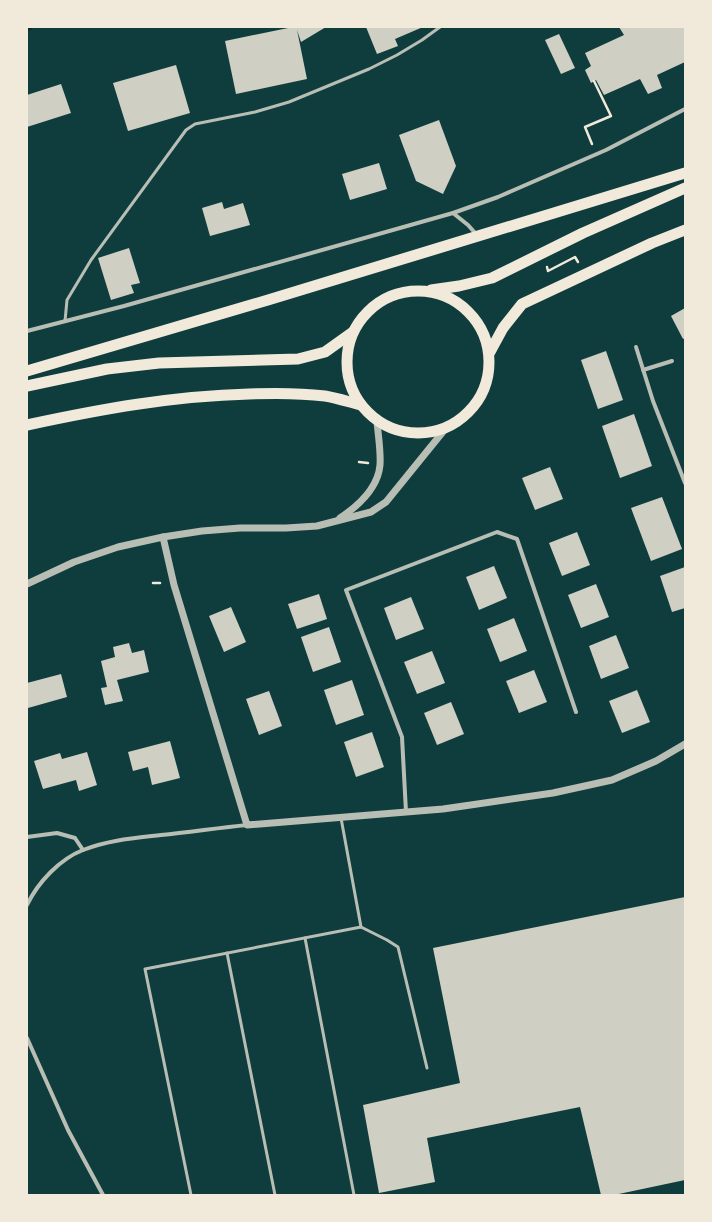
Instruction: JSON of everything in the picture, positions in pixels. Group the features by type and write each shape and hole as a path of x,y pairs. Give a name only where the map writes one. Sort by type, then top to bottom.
{"highway":[{"path":"27,371 685,173"},
{"path":"428,290 450,297 469,311 483,330 490,352 489,375 481,398 466,416 446,428 422,434 398,431 377,421 361,404 351,388 347,369 347,350 353,332 366,313 384,298 405,291 459,286 492,278 583,233 685,188"},
{"path":"490,352 503,328 522,304 652,243 685,230"},
{"path":"27,386 107,369 159,363 298,359 325,352 353,332"},
{"path":"27,425 95,411 157,401 221,395 287,393 327,396 361,404"}],"street":[{"path":"27,331 124,306 453,213 498,197 597,154 685,109"},
{"path":"453,213 468,225 478,236"},
{"path":"636,347 653,400 685,483"},
{"path":"643,370 672,361"},
{"path":"335,522 354,508 364,498 376,479 380,465 377,421"},
{"path":"27,584 74,562 118,547 163,537 202,531 240,528 317,526 371,512 386,502 446,428"},
{"path":"406,812 402,737 346,590 497,532 516,539 576,712"},
{"path":"163,537 174,585 246,825"},
{"path":"27,905 40,885 52,871 68,858 83,850 113,842 141,837 246,825 443,809 553,793 612,780 656,761 685,744"},
{"path":"27,837 57,833 75,838 83,850"},
{"path":"27,1038 68,1130 103,1195"}],"lane":[{"path":"65,321 67,300 91,260 186,130 195,124 255,112 283,104 340,82 397,55 440,27"},
{"path":"341,818 362,927"},
{"path":"191,1195 145,969 362,927 398,947 427,1068"},
{"path":"305,938 354,1195"},
{"path":"227,953 275,1195"}],"path":[{"path":"594,81 611,116 585,127 597,154"}],"building":[{"path":"293,27 326,27 301,42 297,30 307,79 236,94 225,41"},
{"path":"366,27 423,27 395,39 398,46 377,54"},
{"path":"619,27 685,27 685,62 657,75 662,88 648,94 640,79 604,95 596,80 591,83 585,70 591,66 585,53 624,35"},
{"path":"559,34 575,68 561,74 545,40"},
{"path":"176,65 190,113 128,131 113,83"},
{"path":"61,84 71,113 27,127 27,95"},
{"path":"439,120 456,166 443,194 416,181 399,135"},
{"path":"379,163 387,189 350,200 342,174"},
{"path":"222,202 224,209 243,203 250,225 210,236 202,208"},
{"path":"129,248 140,283 131,285 134,293 111,300 98,258"},
{"path":"685,308 685,338 683,339 671,316"},
{"path":"606,351 623,400 598,409 581,360"},
{"path":"634,414 652,466 620,478 602,426"},
{"path":"550,467 563,499 535,510 522,478"},
{"path":"662,497 682,549 651,561 631,508"},
{"path":"577,532 590,565 562,576 549,543"},
{"path":"494,566 507,598 479,610 466,577"},
{"path":"685,567 685,608 672,612 660,576"},
{"path":"596,584 609,617 581,628 568,595"},
{"path":"319,594 327,619 297,629 288,604"},
{"path":"411,597 424,629 396,640 384,608"},
{"path":"231,607 246,642 224,652 209,616"},
{"path":"514,618 527,651 500,662 487,629"},
{"path":"329,627 341,662 313,672 301,637"},
{"path":"616,635 629,668 601,679 589,646"},
{"path":"129,643 132,653 144,650 149,672 117,680 123,701 105,705 101,688 107,687 101,661 115,657 113,647"},
{"path":"432,651 445,683 417,694 404,662"},
{"path":"534,670 547,702 519,713 506,681"},
{"path":"61,674 67,697 28,708 27,683"},
{"path":"352,680 364,715 336,725 324,690"},
{"path":"637,690 650,722 622,733 609,701"},
{"path":"269,691 282,726 259,735 246,699"},
{"path":"451,702 464,734 437,745 424,713"},
{"path":"372,732 384,767 356,777 344,742"},
{"path":"170,741 180,778 152,785 148,767 133,771 128,752"},
{"path":"87,752 97,785 79,791 76,780 43,789 34,761 60,753 62,759"},
{"path":"685,897 685,1180 614,1195 601,1195 580,1107 427,1138 435,1182 379,1193 363,1105 460,1083 433,948"}]}
